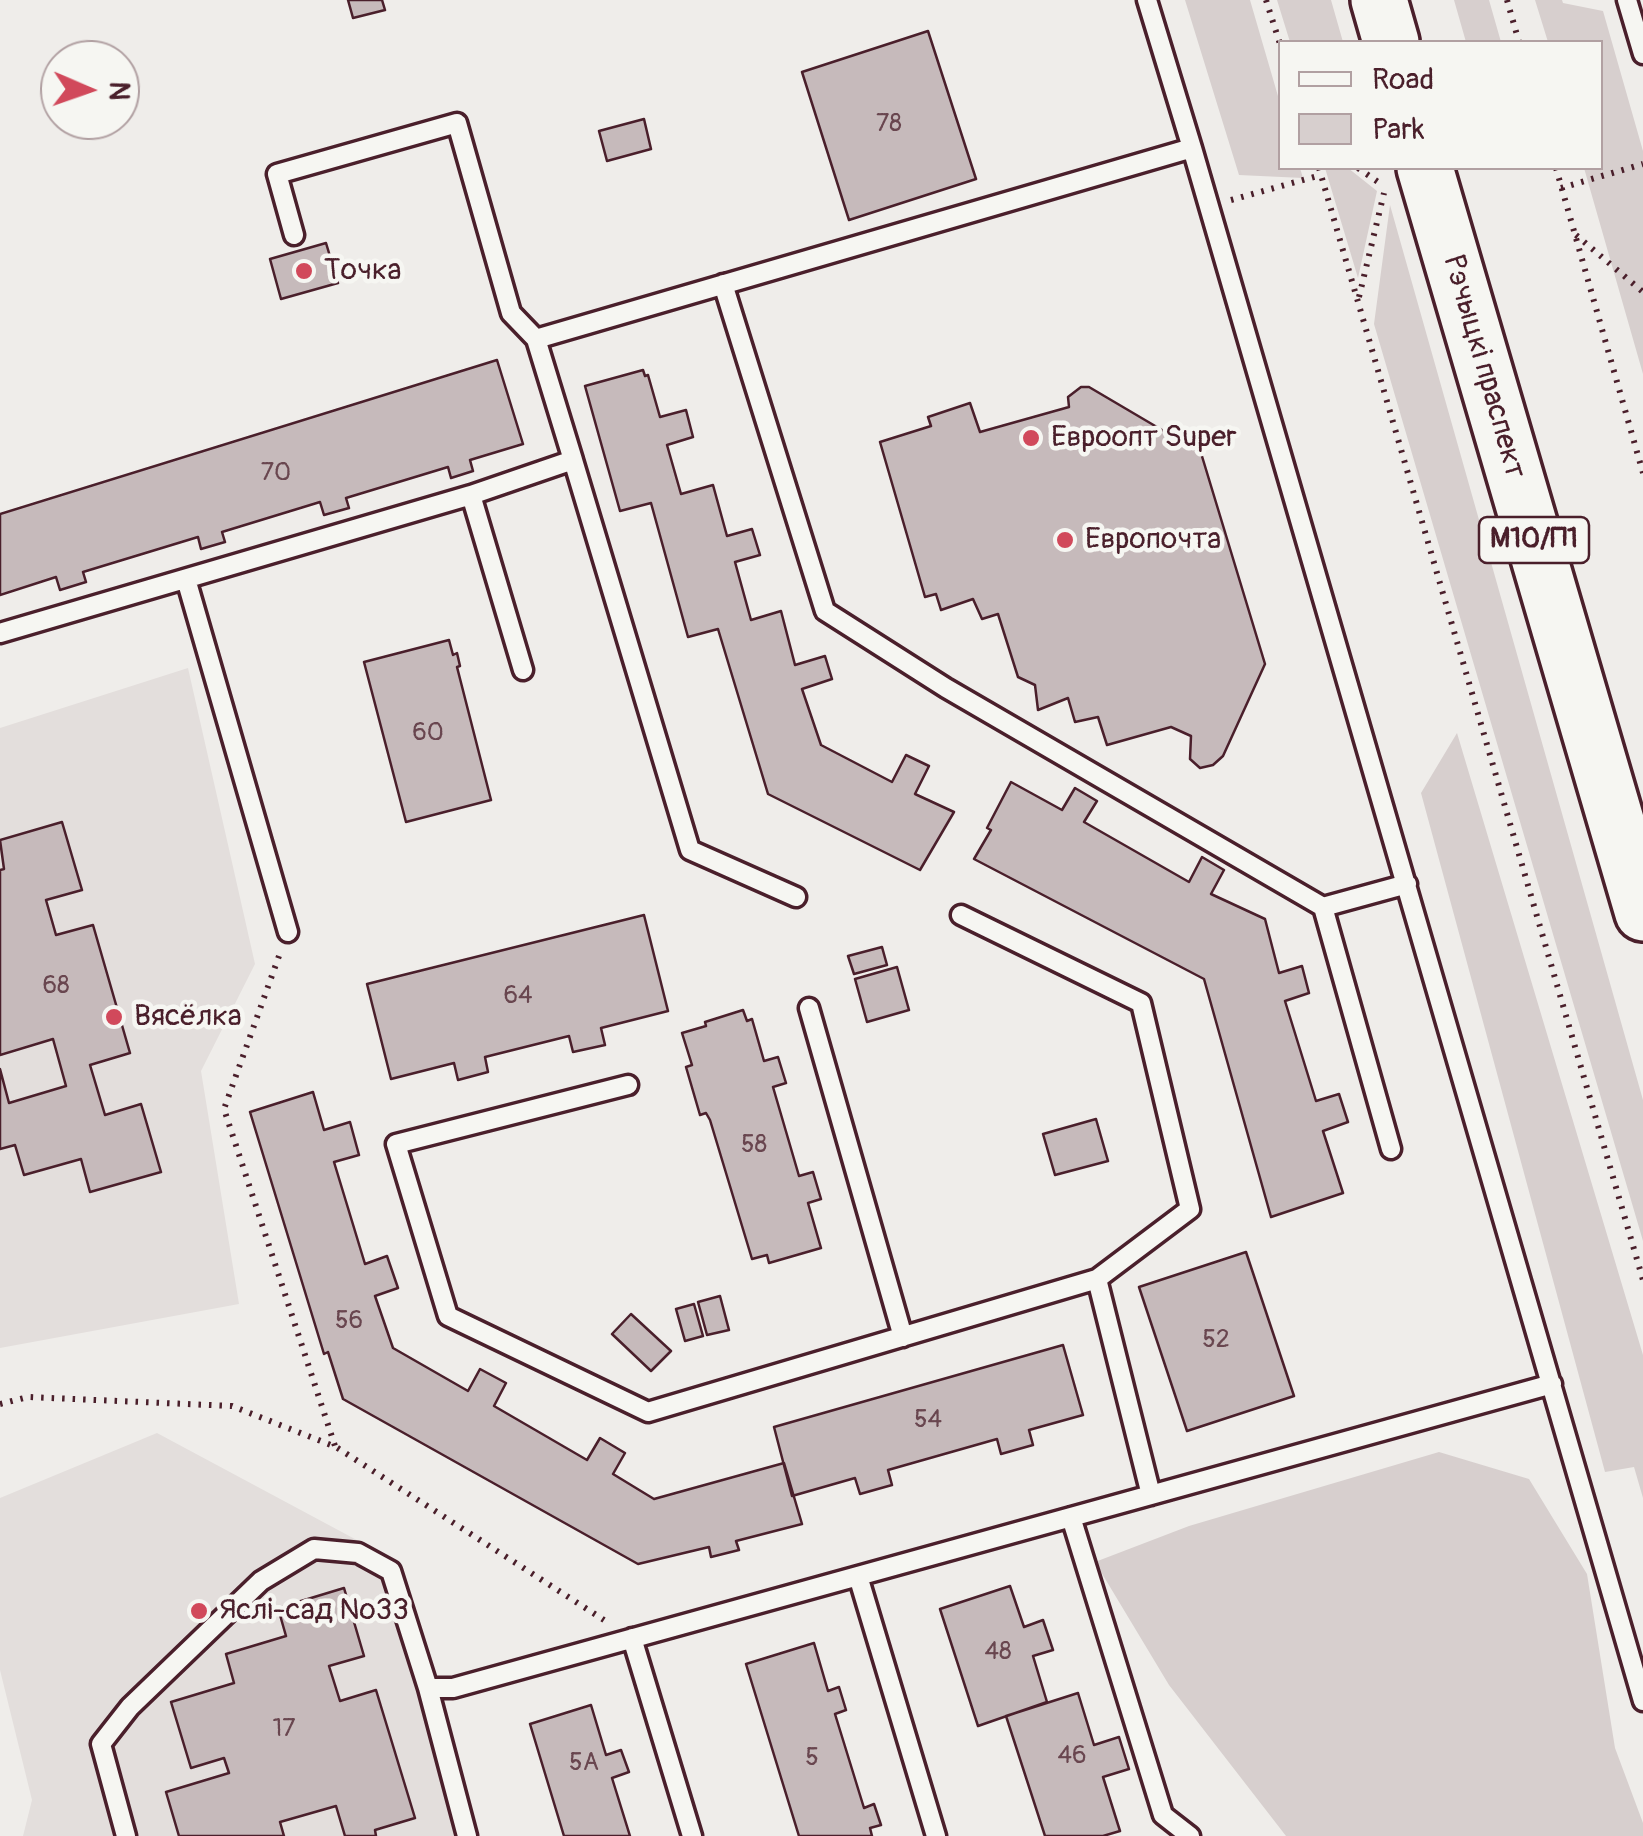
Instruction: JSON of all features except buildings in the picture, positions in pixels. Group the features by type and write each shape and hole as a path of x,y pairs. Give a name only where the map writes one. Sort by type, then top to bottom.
{"main road":[{"path":"1379,0 1390,40"},
{"name":"Рэчыцкі праспект","path":"1405,177 1643,913"}],"lane":[{"path":"1148,0 1643,1701"},
{"path":"1627,0 1643,54"},
{"path":"294,234 277,174 457,123 511,313 536,338 690,850 796,897"},
{"path":"536,338 1192,148"},
{"path":"723,284 825,612 946,688 1323,908 1391,1149"},
{"path":"0,633 471,495 574,460"},
{"path":"471,495 523,670"},
{"path":"186,579 288,932"},
{"path":"1323,908 1407,884"},
{"path":"628,1085 396,1144 448,1316 648,1412 1097,1279 1190,1209 1141,1003 961,915"},
{"path":"809,1008 903,1337"},
{"path":"1097,1279 1151,1495"},
{"path":"428,1688 453,1688 1552,1384"},
{"path":"1071,1517 1162,1815 1190,1836"},
{"path":"126,1836 101,1744 130,1707 261,1581 314,1549 358,1553 391,1571 428,1688 467,1836"},
{"path":"858,1576 936,1836"},
{"path":"632,1638 692,1836"}],"path":[{"path":"1266,0 1279,40"},
{"path":"1507,0 1518,40"},
{"path":"1561,188 1643,164"},
{"path":"1556,170 1643,473"},
{"path":"1210,206 1320,171 1643,1280"},
{"path":"1358,302 1405,177"},
{"path":"1575,234 1643,292"},
{"path":"288,932 224,1109 336,1447"},
{"path":"0,1404 28,1398 232,1406 336,1447 632,1638"}],"shaded area":[{"name":"Вясёлка","path":"188,668 255,964 201,1071 239,1304 0,1348 0,728"},
{"name":"Яслі-сад №33","path":"157,1433 381,1553 463,1836 23,1836 32,1800 0,1670 0,1498"}],"green space":[{"path":"1185,0 1250,0 1278,96 1278,170 1301,170 1303,178 1239,175"},
{"path":"1277,0 1331,0 1342,40 1289,40"},
{"path":"1454,0 1489,0 1500,40 1465,40"},
{"path":"1535,0 1562,0 1603,11 1643,151 1643,374 1585,170 1603,170 1603,40 1547,40"},
{"path":"1326,170 1351,170 1377,191 1358,278"},
{"path":"1390,205 1643,1100 1643,1241 1374,324"},
{"path":"1457,733 1643,1355 1643,1498 1634,1467 1605,1472 1421,793"},
{"path":"1439,1452 1529,1479 1587,1574 1615,1748 1643,1823 1643,1836 1286,1836 1169,1685 1095,1562 1189,1526"}],"place":[{"name":"Точка","path":"304,271"},
{"name":"Евроопт Super","path":"1031,438"},
{"name":"Европочта","path":"1065,540"},
{"name":"Вясёлка","path":"114,1017"},
{"name":"Яслі-сад №33","path":"199,1611"}]}
